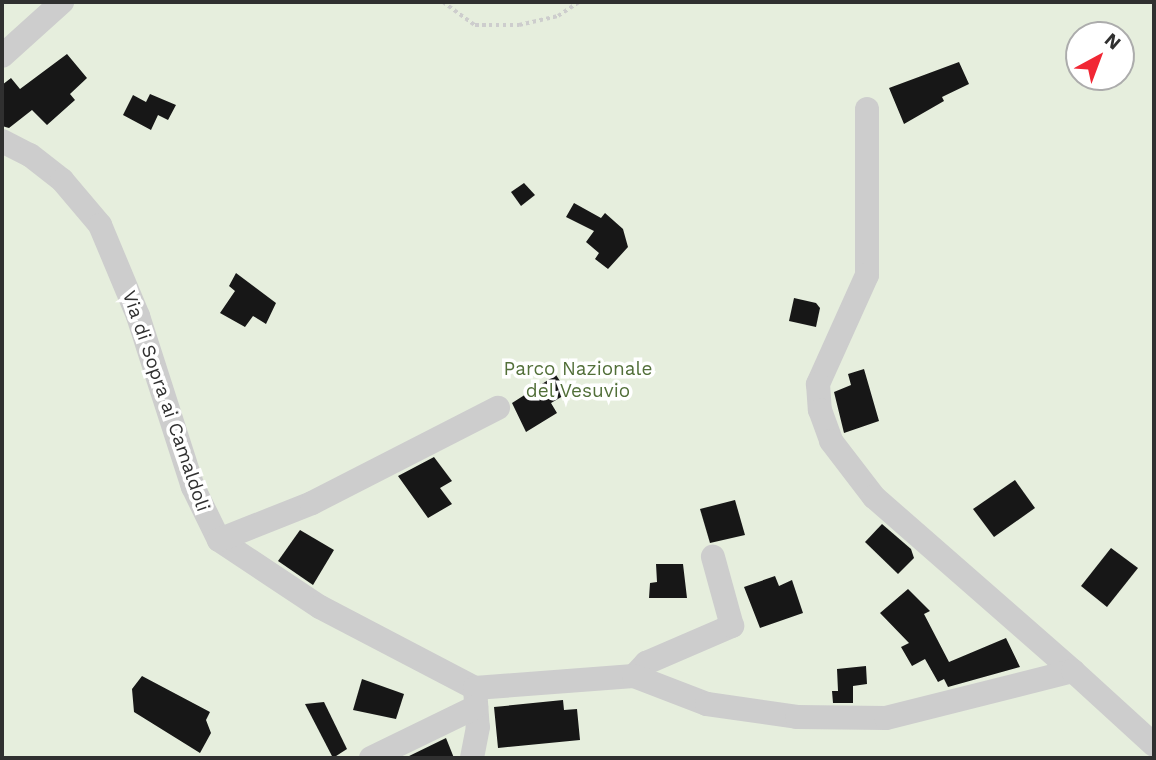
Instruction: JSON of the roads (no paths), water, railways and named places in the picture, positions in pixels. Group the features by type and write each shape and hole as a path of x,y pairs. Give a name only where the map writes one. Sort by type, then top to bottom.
{"street":[{"path":"2,56 62,2"},
{"path":"867,109 867,275 818,384 820,410 831,441 874,496 1154,745"},
{"name":"Via di Sopra ai Camaldoli","path":"2,141 30,155 62,180 100,225 138,316 192,487 219,540 320,607 475,698"},
{"path":"219,540 312,503 498,408"},
{"path":"634,676 646,663 732,626 713,557"},
{"path":"371,758 475,698 634,676 707,704 797,717 886,718 1073,671"},
{"path":"472,758 475,698"}],"park label":[{"name":"Parco Nazionale del Vesuvio","path":"578,380"}]}
